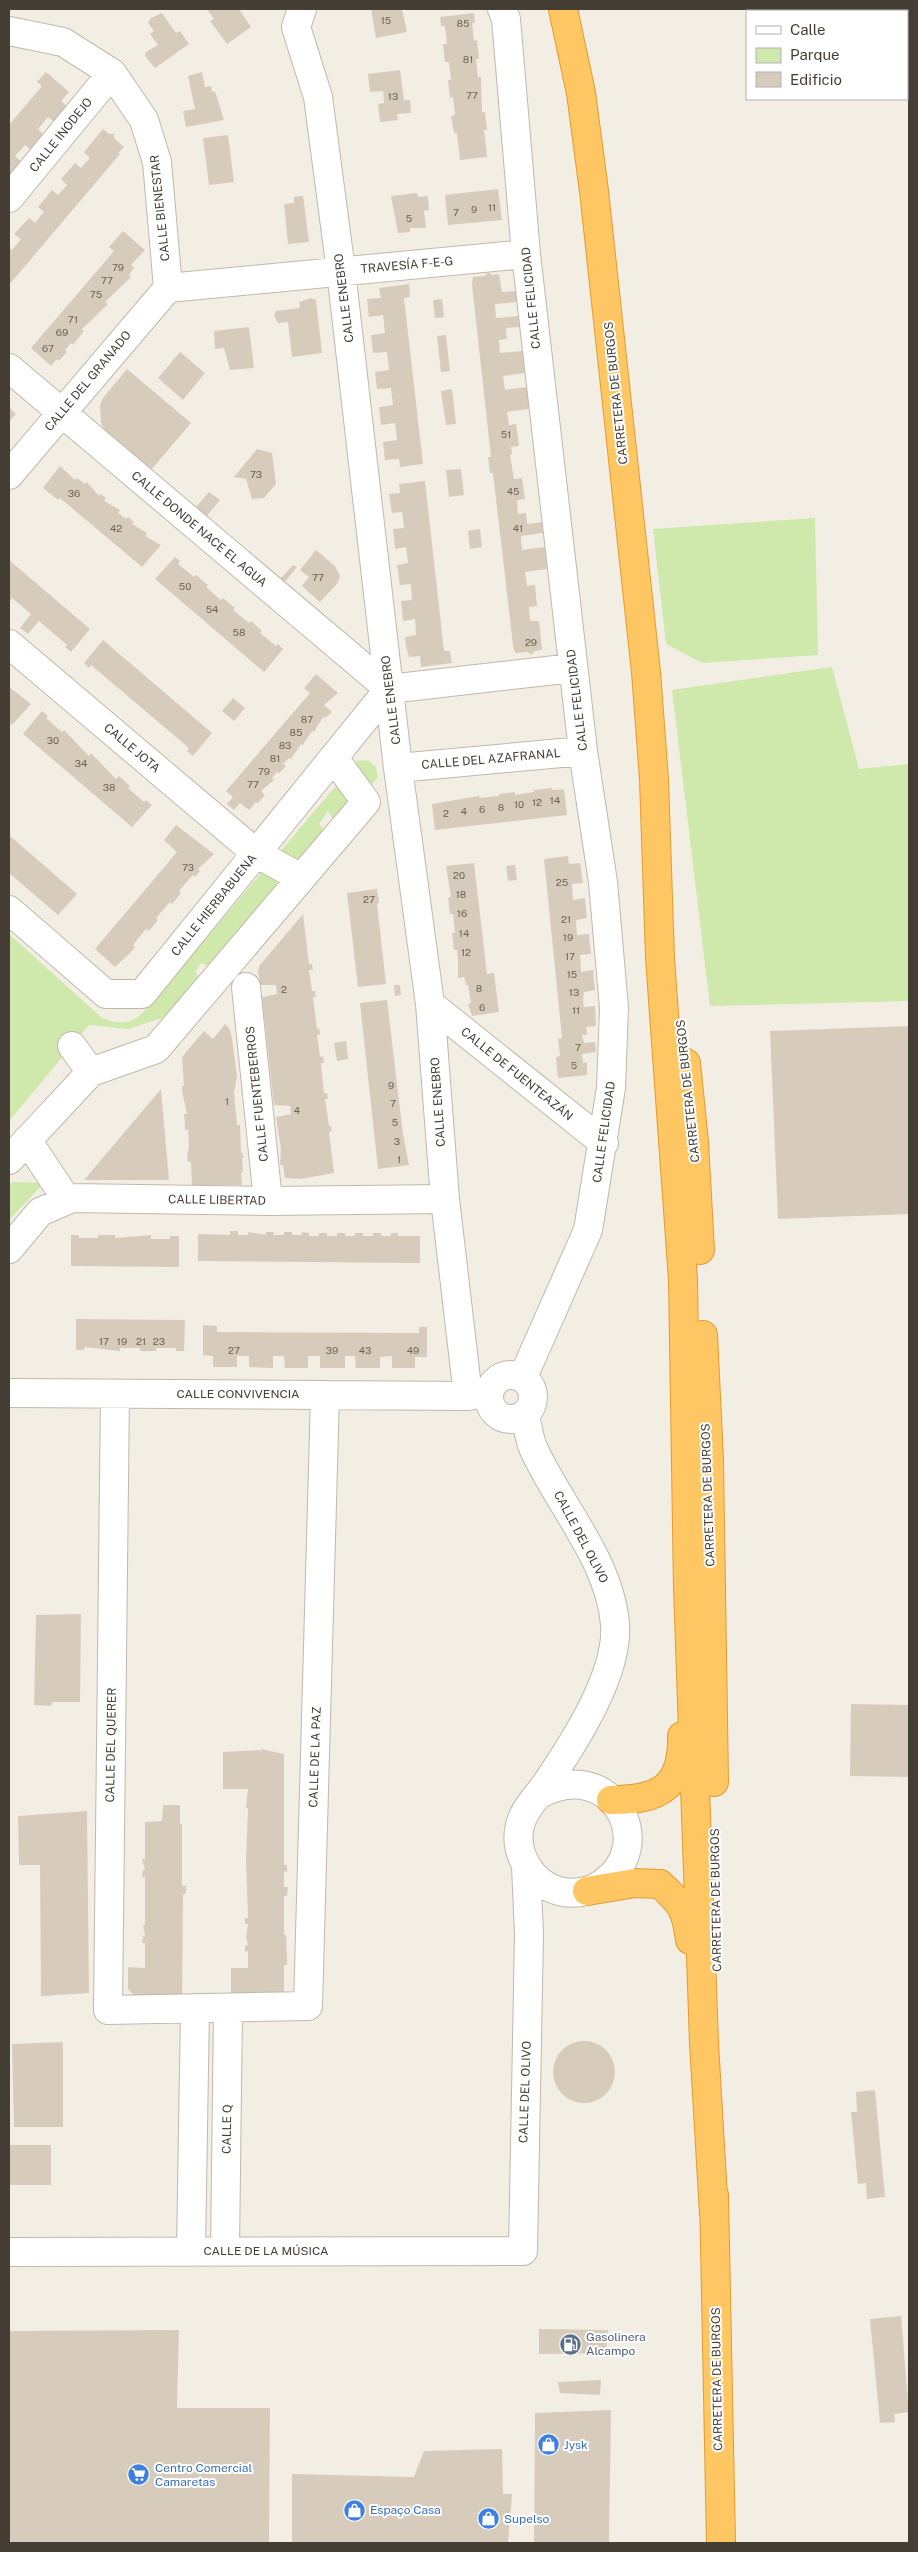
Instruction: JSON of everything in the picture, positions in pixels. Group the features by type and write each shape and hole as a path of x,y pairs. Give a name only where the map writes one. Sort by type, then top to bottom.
{"highway":[{"name":"CARRETERA DE BURGOS","path":"563,9 581,93 594,191 646,672 654,779 694,1142 709,1459 718,1961 714,2214 721,2543"},
{"name":"CARRETERA DE BURGOS","path":"654,779 660,958 683,1280 688,1588 704,2043 714,2214"},
{"path":"600,1793 655,1795 673,1781 682,1754 673,1426 683,1280"},
{"path":"587,1891 635,1883 660,1884 681,1902 687,1921 704,2043"}],"street":[{"name":"CALLE FELICIDAD","path":"502,9 506,19 526,254 583,751 603,882 614,1008 611,1088 604,1143 588,1230 523,1378"},
{"name":"CALLE ENEBRO","path":"293,15 318,97 341,271 398,768 430,1004 445,1199 478,1395"},
{"name":"CALLE BIENESTAR","path":"9,31 63,42 112,73 144,120 157,162 168,288"},
{"name":"CALLE INODEJO","path":"9,198 112,73"},
{"name":"TRAVESÍA F-E-G","path":"168,288 526,254"},
{"name":"CALLE DEL GRANADO","path":"9,474 168,288"},
{"name":"CALLE DONDE NACE EL AGUA","path":"9,368 389,689"},
{"name":"CALLE JOTA","path":"9,644 256,853 301,878"},
{"path":"389,689 573,668"},
{"name":"CALLE HIERBABUENA","path":"9,910 106,994 142,994 389,689"},
{"name":"CALLE DEL AZAFRANAL","path":"398,768 583,751"},
{"path":"9,1160 91,1072 156,1049 366,802 334,758"},
{"name":"CALLE FUENTEBERROS","path":"246,987 268,1201"},
{"name":"CALLE DE FUENTEAZÁN","path":"430,1004 604,1143"},
{"path":"72,1046 91,1072"},
{"path":"28,1140 67,1200"},
{"name":"CALLE LIBERTAD","path":"9,1249 40,1212 72,1198 268,1201 445,1199"},
{"path":"516,1375 523,1378 532,1388 533,1403 525,1415 517,1419 500,1416 489,1402 478,1395 501,1377 516,1375"},
{"name":"CALLE CONVIVENCIA","path":"9,1393 478,1395"},
{"name":"CALLE DEL QUERER","path":"115,1394 108,2010 194,2008"},
{"name":"CALLE DE LA PAZ","path":"194,2008 308,2006 325,1395"},
{"name":"CALLE DEL OLIVO","path":"525,1415 534,1450 582,1534 611,1594 615,1626 611,1667 572,1746 538,1795"},
{"path":"572,1746 575,1770 600,1793 618,1806 625,1822 628,1839 624,1857 616,1872 603,1884 587,1891 560,1891 547,1886 533,1875 526,1866 518,1843 520,1825 526,1809 538,1795 554,1786 571,1783 600,1793"},
{"name":"CALLE DEL OLIVO","path":"523,2251 529,1934 526,1866"},
{"name":"CALLE DEL OLIVO","path":"529,1934 540,1912 560,1891"},
{"path":"191,2250 194,2008"},
{"name":"CALLE Q","path":"225,2250 228,2008"},
{"name":"CALLE DE LA MÚSICA","path":"9,2252 191,2250 523,2251"}],"green space":[{"path":"815,518 818,655 702,663 666,644 653,529"},
{"path":"832,667 859,769 909,764 909,1001 710,1006 672,690"},
{"path":"368,760 376,767 378,777 337,825 328,811 319,824 328,835 305,861 279,853 357,761"},
{"path":"269,864 280,890 214,968 201,963 195,972 202,982 177,1013 128,1029 89,1025 9,1121 9,934 102,1018 119,1022 132,1021 148,1007"},
{"path":"12,1182 44,1183 9,1220 9,1185"}],"building":[{"path":"207,9 239,9 251,27 227,44 210,21 214,19"},
{"path":"371,9 402,9 407,32 376,38"},
{"path":"162,13 176,33 180,31 189,44 155,68 145,56 146,52 158,45 150,34 154,31 148,23 151,18"},
{"path":"474,13 475,23 472,23 474,41 477,40 479,59 476,59 478,77 481,77 482,112 485,112 487,130 484,130 487,157 460,160 457,133 454,133 451,116 455,115 453,97 450,98 449,62 445,62 443,44 447,44 445,26 441,26 440,17"},
{"path":"400,70 404,100 410,100 411,113 397,114 398,120 380,122 378,104 384,103 383,91 370,92 368,74"},
{"path":"46,72 69,92 61,101 70,109 57,124 48,117 38,129 46,137 34,152 25,145 15,156 24,164 9,178 9,125 42,86 37,82"},
{"path":"202,72 205,87 211,86 212,92 215,91 224,120 186,127 183,111 195,109 188,76"},
{"path":"103,129 109,134 114,134 114,138 124,147 118,153 120,154 9,285 9,248 12,250 21,239 14,234 29,218 35,223 44,212 38,207 52,190 58,195 67,185 61,179 75,163 81,168 90,158 84,152"},
{"path":"228,135 234,182 209,185 203,138"},
{"path":"498,189 502,220 448,225 445,195"},
{"path":"417,193 418,197 428,196 429,210 424,211 426,228 410,228 410,232 398,233 391,196"},
{"path":"303,196 309,242 288,244 284,204 294,203 294,197"},
{"path":"123,231 145,250 131,265 134,268 129,275 131,277 105,302 108,304 82,329 84,331 73,345 71,343 65,350 67,352 59,361 57,359 51,366 31,348 114,251 109,247"},
{"path":"488,272 492,275 499,274 502,292 516,291 517,302 495,304 496,318 519,316 520,327 506,328 507,339 499,340 500,353 522,351 525,373 503,376 505,390 527,387 529,409 507,412 509,425 516,424 519,446 511,447 512,454 510,455 514,479 522,478 525,499 517,500 518,514 526,513 527,524 542,522 543,533 521,536 522,550 545,547 547,569 525,572 527,586 535,585 537,606 529,607 530,621 539,621 542,650 535,651 531,655 528,652 515,653 513,645 493,473 490,473 488,457 491,457 472,285 473,277 485,276"},
{"path":"409,284 410,297 404,298 423,464 400,467 399,459 385,460 383,442 397,440 395,423 381,425 379,407 393,405 391,388 377,389 375,372 389,370 387,352 373,353 371,335 385,333 383,315 369,317 367,299 381,298 379,288"},
{"path":"311,298 316,300 322,353 292,357 288,322 278,323 274,315 276,311 300,308 299,302"},
{"path":"442,299 444,317 435,318 433,300"},
{"path":"249,327 254,368 230,370 224,348 215,349 214,331"},
{"path":"446,335 450,371 441,372 437,336"},
{"path":"180,352 205,373 183,400 158,378"},
{"path":"127,369 191,423 151,470 106,432 101,423 100,405 103,398"},
{"path":"452,389 456,424 446,425 441,391"},
{"path":"9,407 16,414 9,422"},
{"path":"257,449 272,453 276,484 264,498 252,499 246,479 234,477"},
{"path":"60,466 75,480 77,478 85,484 87,482 99,496 101,494 106,498 104,501 120,510 118,513 126,519 128,517 134,522 132,524 147,533 145,536 161,545 142,567 60,498 58,500 43,488"},
{"path":"461,469 464,495 449,497 446,470"},
{"path":"425,481 444,651 450,651 452,663 421,667 420,656 409,657 406,646 405,637 416,635 415,619 403,621 401,601 412,600 411,584 400,585 397,565 408,563 406,547 395,549 393,529 404,528 402,512 392,513 389,494 400,493 399,484"},
{"path":"209,492 220,500 206,517 195,508"},
{"path":"480,529 482,547 470,549 468,531"},
{"path":"316,550 335,566 340,576 337,584 320,602 302,586 309,577 300,570"},
{"path":"175,557 180,561 178,564 194,577 196,575 221,600 223,598 235,608 233,610 249,623 251,621 262,631 260,633 276,646 278,644 283,649 264,672 155,579"},
{"path":"9,560 90,629 71,652 65,647 67,645 39,621 28,634 20,628 31,614 12,598 9,602"},
{"path":"293,565 297,567 284,583 280,579"},
{"path":"103,640 212,733 193,756 187,751 189,748 91,665 89,668 84,663"},
{"path":"316,674 338,693 324,705 332,712 325,718 323,717 314,732 312,731 291,759 289,758 283,764 286,766 279,773 277,772 272,778 274,780 261,791 265,795 258,803 256,802 249,810 240,803 234,810 227,804 233,797 226,791 310,693 304,688"},
{"path":"9,687 31,704 12,725 9,722"},
{"path":"233,698 245,708 234,721 222,711"},
{"path":"42,711 48,716 46,718 62,732 64,730 89,756 91,753 116,779 119,776 130,786 128,788 144,802 146,800 152,805 132,827 23,734"},
{"path":"552,788 552,790 564,789 567,815 435,830 432,804 479,796 480,798 499,796 499,794 515,792 515,795"},
{"path":"176,825 214,854 198,869 200,871 195,877 193,875 179,891 181,893 172,904 170,902 156,918 158,920 149,931 146,929 133,945 135,947 115,967 95,949 177,852 164,840"},
{"path":"9,835 77,894 58,915 9,873"},
{"path":"568,856 569,864 580,863 583,883 572,884 573,900 585,898 587,918 576,920 577,935 589,934 591,954 580,955 581,972 593,970 595,990 584,992 583,1000 584,1007 595,1006 596,1026 586,1027 587,1035 582,1035 584,1043 595,1042 596,1052 582,1054 583,1063 587,1062 587,1075 558,1078 556,1057 560,1056 558,1039 562,1038 544,859"},
{"path":"474,863 487,974 494,973 499,1012 472,1016 468,1004 471,1003 468,985 466,985 464,977 458,978 458,959 457,950 454,950 452,933 455,933 453,914 450,914 448,898 451,897 446,866"},
{"path":"515,865 517,880 508,881 506,866"},
{"path":"377,889 386,984 358,987 347,893"},
{"path":"303,914 309,964 312,964 313,970 309,970 312,991 315,991 316,997 313,997 317,1029 319,1028 320,1034 317,1035 320,1057 323,1056 324,1063 321,1063 324,1093 327,1093 328,1099 325,1099 329,1126 331,1126 332,1131 329,1132 334,1173 301,1179 285,1178 283,1165 280,1165 281,1149 276,1117 291,1114 290,1106 274,1105 262,997 277,994 276,985 260,985 258,970 260,965"},
{"path":"394,985 400,985 401,995 395,996"},
{"path":"387,1000 403,1134 409,1165 378,1169 360,1003"},
{"path":"225,1024 229,1028 232,1038 237,1077 234,1092 237,1125 240,1125 241,1152 244,1157 242,1158 242,1185 192,1185 191,1162 188,1162 187,1156 189,1146 188,1130 185,1130 184,1114 187,1114 182,1091 182,1086 184,1086 182,1057 204,1031 213,1039"},
{"path":"909,1026 909,1214 778,1219 770,1031"},
{"path":"346,1041 348,1059 337,1061 334,1043"},
{"path":"161,1089 169,1180 84,1180"},
{"path":"230,1231 238,1231 238,1235 248,1235 248,1232 266,1235 266,1232 274,1232 273,1235 284,1235 284,1232 292,1232 292,1235 302,1235 302,1232 309,1233 309,1236 319,1236 319,1233 327,1233 327,1236 337,1236 337,1233 345,1233 345,1236 355,1236 355,1233 363,1233 363,1236 373,1236 373,1233 381,1233 381,1236 391,1236 391,1233 398,1233 398,1236 420,1236 420,1263 198,1261 198,1234 230,1235"},
{"path":"71,1235 79,1235 79,1238 98,1238 98,1235 115,1235 115,1238 151,1235 151,1239 170,1239 170,1236 179,1236 179,1267 71,1266"},
{"path":"76,1319 185,1320 184,1351 176,1351 176,1348 156,1348 156,1351 140,1351 140,1348 120,1348 120,1351 85,1347 84,1350 76,1350"},
{"path":"203,1325 217,1326 217,1332 419,1333 419,1327 427,1327 427,1357 415,1357 415,1368 392,1368 392,1356 380,1357 380,1368 356,1368 355,1356 345,1356 345,1368 320,1368 320,1356 308,1356 308,1368 285,1368 284,1356 273,1356 273,1368 249,1367 249,1356 237,1356 237,1367 213,1367 213,1356 203,1355"},
{"path":"81,1614 80,1702 53,1702 51,1706 34,1705 36,1615"},
{"path":"851,1704 909,1705 909,1777 850,1776"},
{"path":"261,1749 284,1754 284,1865 287,1865 287,1872 284,1871 284,1887 288,1887 287,1896 284,1896 284,1935 286,1935 287,1965 284,1965 284,2003 231,2003 231,1968 248,1968 248,1951 245,1952 245,1946 248,1945 246,1937 248,1924 245,1924 245,1918 248,1918 246,1860 248,1808 246,1808 248,1789 223,1789 223,1752 259,1750 261,1752"},
{"path":"163,1805 180,1805 180,1824 182,1824 182,1886 186,1886 186,1894 183,1894 182,2004 143,2004 128,1989 128,1967 145,1968 145,1943 142,1943 143,1936 145,1936 143,1925 145,1925 145,1877 142,1877 143,1870 145,1870 142,1859 145,1859 145,1822 162,1821"},
{"path":"87,1811 89,1993 41,1996 40,1865 19,1865 18,1816"},
{"path":"584,2041 596,2044 606,2050 612,2060 615,2072 612,2084 606,2094 596,2100 584,2103 572,2100 562,2094 556,2084 553,2072 556,2060 562,2050 572,2044"},
{"path":"63,2042 63,2127 14,2127 12,2044"},
{"path":"875,2090 885,2197 867,2199 866,2183 858,2184 851,2112 857,2112 856,2092"},
{"path":"9,2145 51,2145 51,2185 9,2185"},
{"path":"901,2316 909,2412 894,2414 895,2422 880,2423 870,2319"},
{"path":"539,2329 608,2330 606,2353 539,2354"},
{"name":"Centro Comercial Camaretas","path":"179,2330 177,2408 270,2408 269,2543 9,2543 9,2331"},
{"path":"601,2380 600,2395 560,2393 558,2382"},
{"path":"611,2410 609,2543 534,2543 535,2413"},
{"path":"502,2449 503,2494 512,2494 508,2543 292,2543 292,2474 414,2477 424,2451"}],"place":[{"name":"Gasolinera Alcampo","path":"570,2344"},
{"name":"Jysk","path":"548,2445"},
{"name":"Centro Comercial Camaretas","path":"139,2475"},
{"name":"Espaço Casa","path":"354,2510"},
{"name":"Supelso","path":"488,2519"}]}
